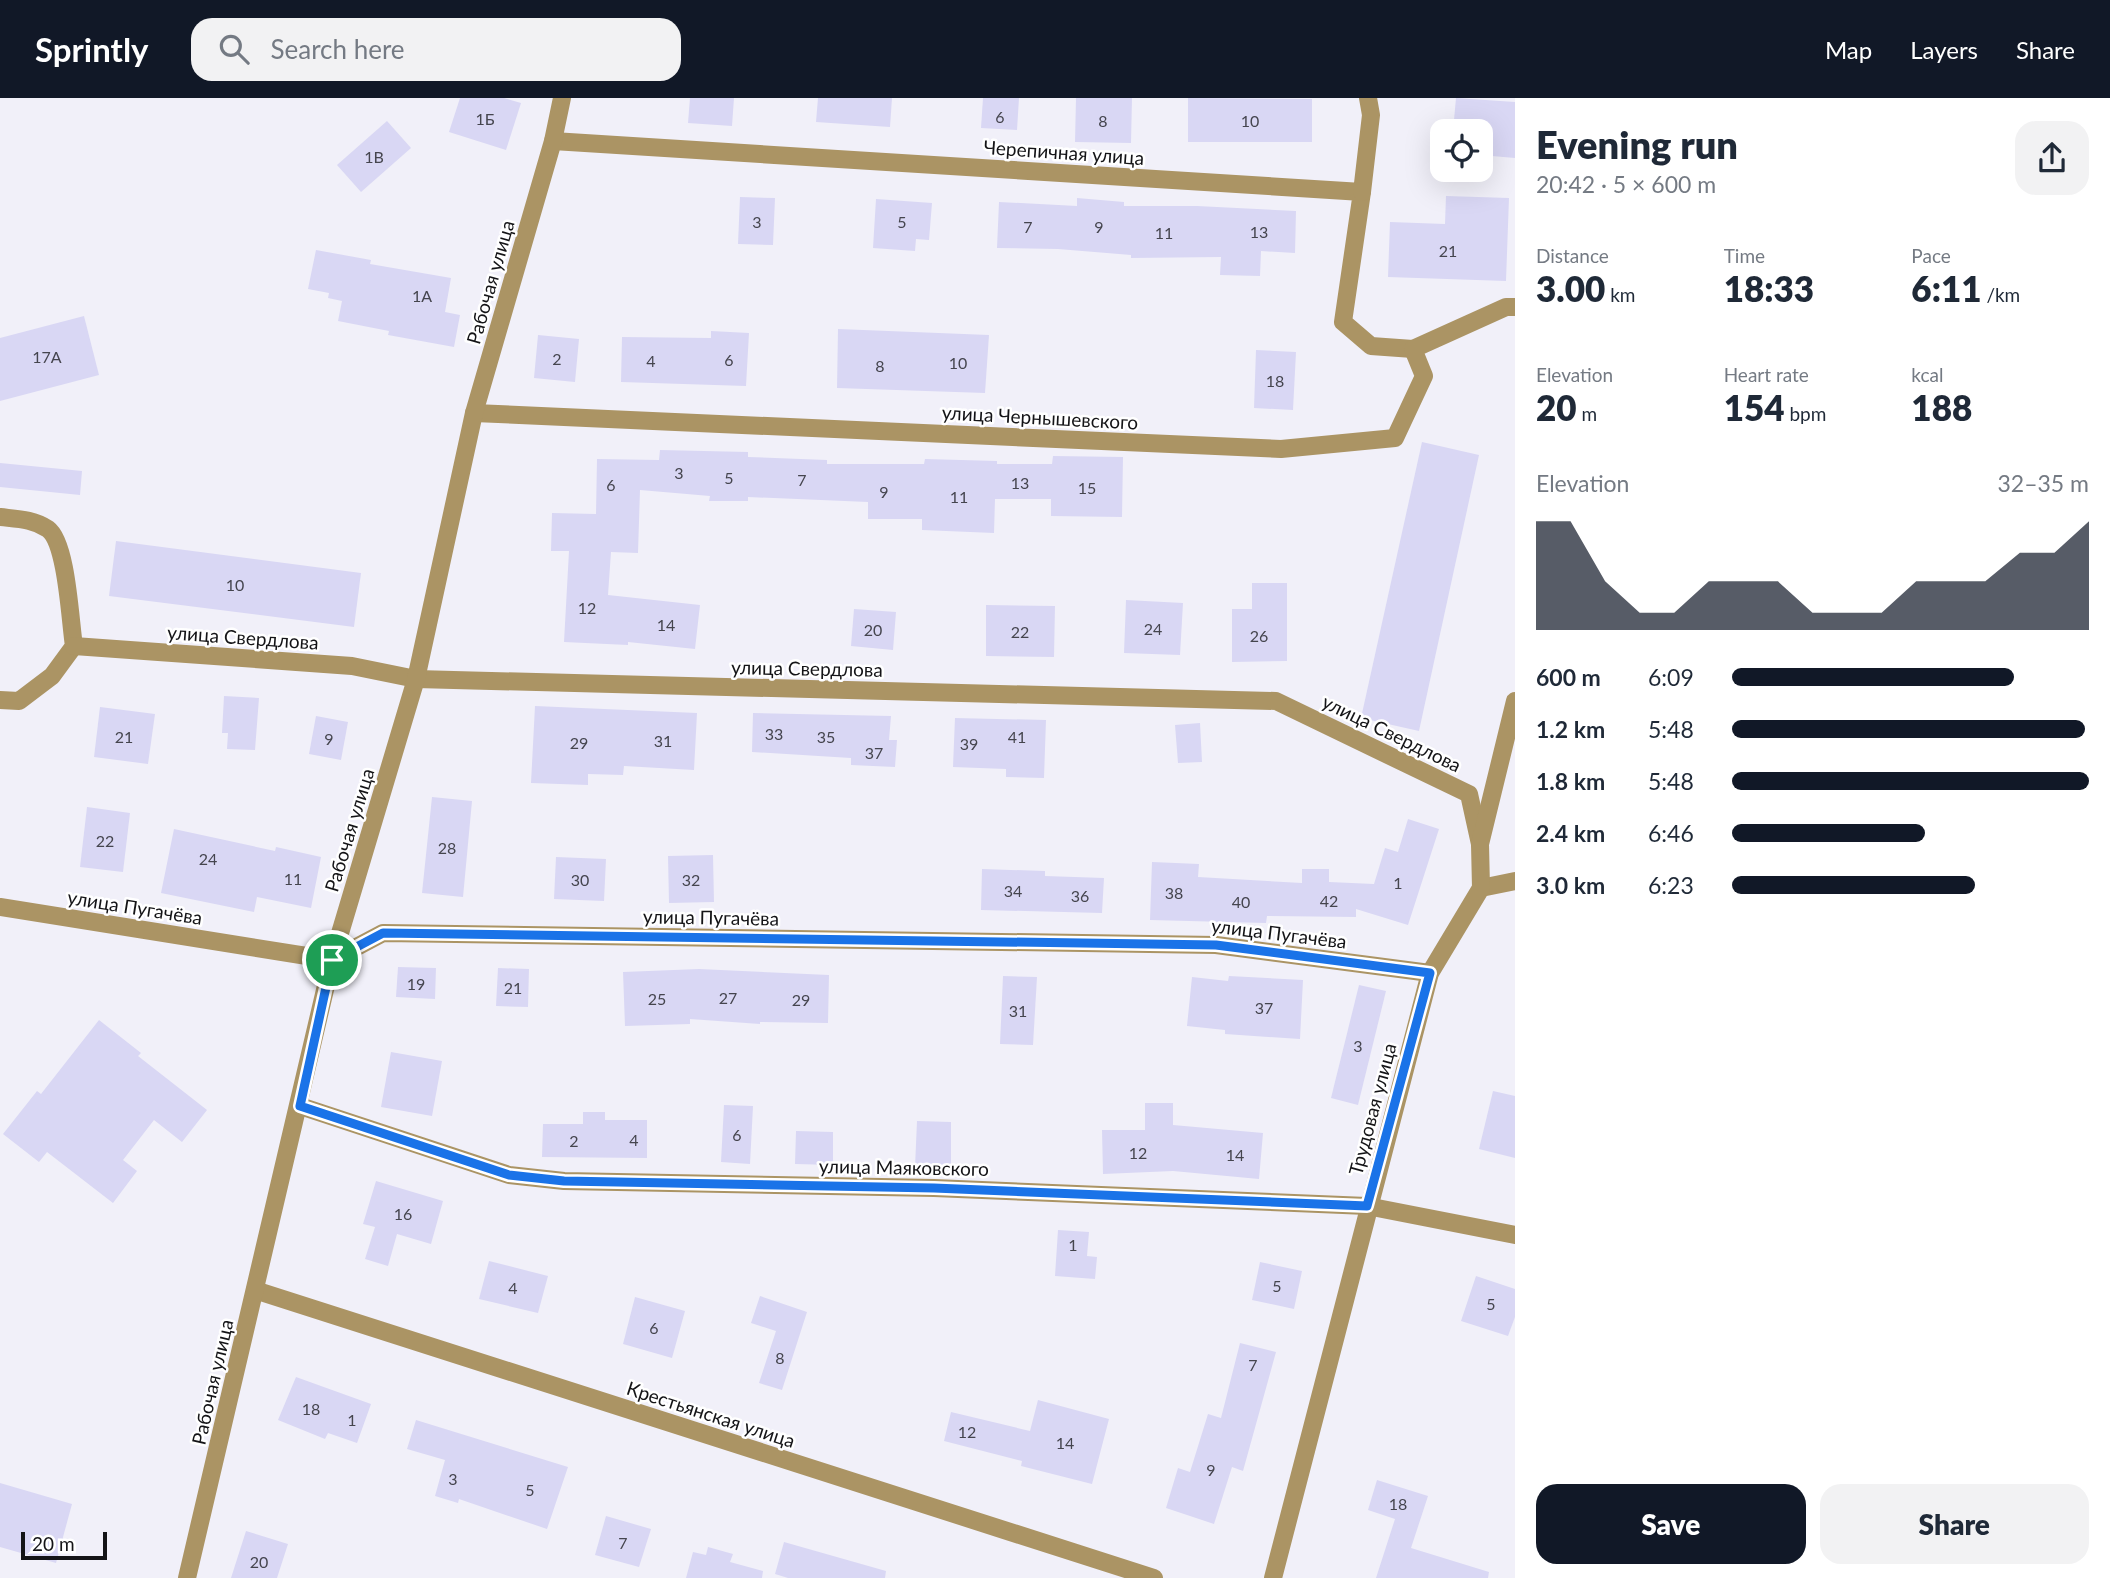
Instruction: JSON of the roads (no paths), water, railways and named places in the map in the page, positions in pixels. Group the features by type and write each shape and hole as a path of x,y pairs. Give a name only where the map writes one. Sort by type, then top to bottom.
{"street":[{"name":"Рабочая улица","path":"187,1578 300,1106 332,960 416,679 474,413 553,141 562,98"},
{"path":"1368,98 1371,115 1343,322 1371,346 1413,349 1506,307 1515,307"},
{"name":"Черепичная улица","path":"553,141 1362,192"},
{"name":"улица Чернышевского","path":"474,413 1267,449 1304,447 1395,438 1423,376 1413,349"},
{"path":"0,517 34,521 51,531 61,552 74,646 52,676 19,701 0,700"},
{"name":"улица Свердлова","path":"74,646 352,666 416,679 1276,701 1469,794 1480,844"},
{"path":"1515,701 1480,844 1481,888 1515,881"},
{"name":"Трудовая улица","path":"1273,1578 1367,1206 1430,973 1481,888"},
{"name":"улица Пугачёва","path":"0,907 332,960 383,933 1216,945 1430,973"},
{"name":"улица Маяковского","path":"300,1106 509,1175 564,1181 934,1188 1367,1206 1515,1235"},
{"name":"Крестьянская улица","path":"255,1290 1154,1578"}]}
